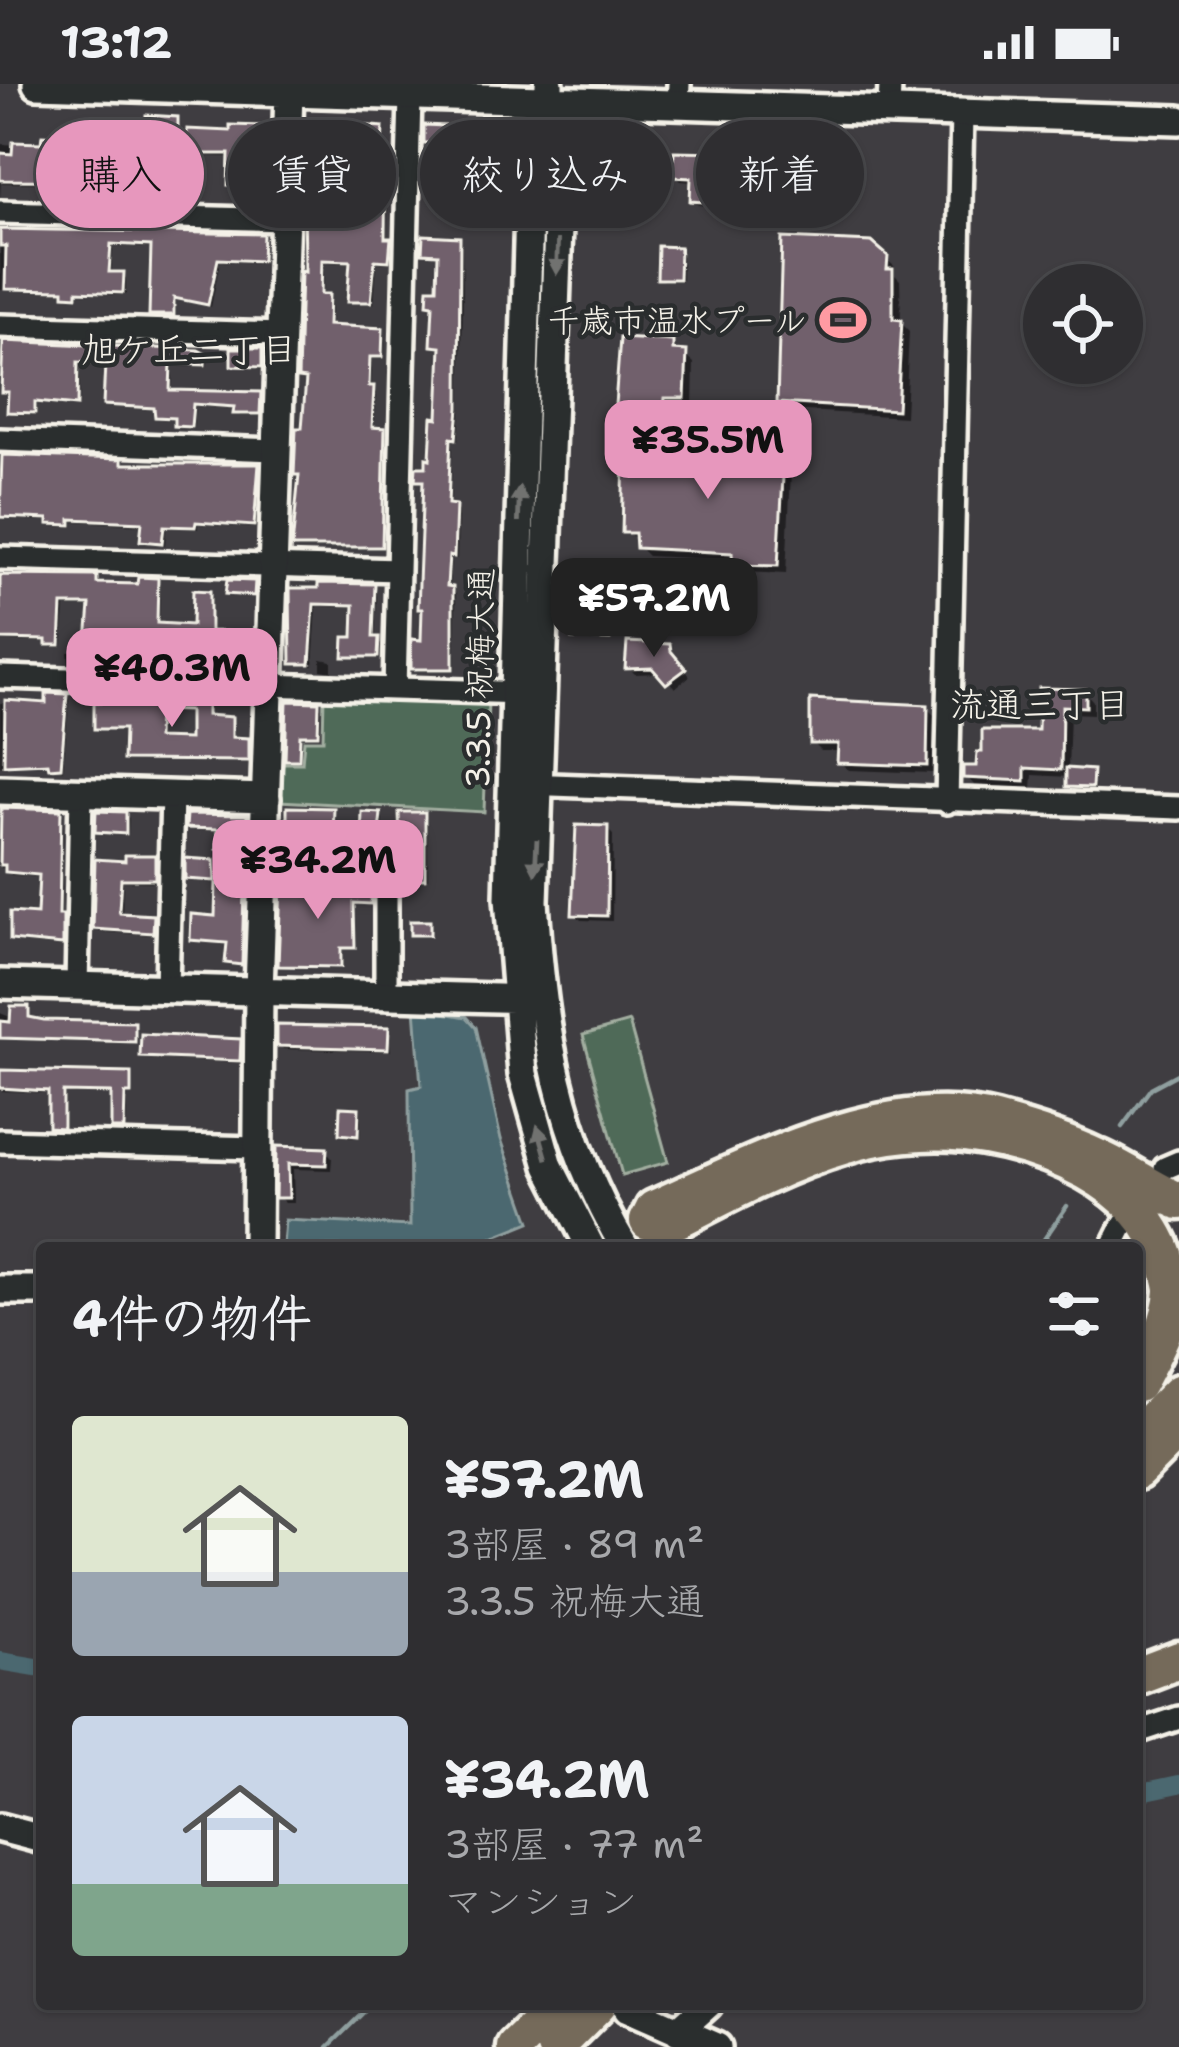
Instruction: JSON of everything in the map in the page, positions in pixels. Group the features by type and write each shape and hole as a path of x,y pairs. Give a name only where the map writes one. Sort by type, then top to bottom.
{"highway":[{"path":"630,1234 654,1209 770,1157 847,1130 936,1118 989,1120 1100,1158 1174,1177"},
{"path":"630,1234 663,1227 727,1194 847,1144 917,1133 963,1133 1021,1146 1077,1166 1131,1203 1160,1241 1173,1288 1162,1336 1143,1372"},
{"path":"1150,1454 1179,1393"},
{"path":"1150,1454 1179,1429"},
{"path":"1143,1653 1179,1644"},
{"path":"1143,1674 1179,1660"},
{"path":"515,2047 554,2010"},
{"path":"555,2047 607,2010"}],"street":[{"path":"37,84 289,92 890,98 962,114 1179,120"},
{"path":"288,120 289,92"},
{"path":"395,689 403,92"},
{"name":"3.3.5 祝梅大通","path":"549,92 531,140 526,784 509,898 528,999 580,1161 630,1234"},
{"path":"946,802 962,114"},
{"path":"0,212 228,218"},
{"path":"256,1242 259,992 285,228"},
{"path":"0,326 281,334"},
{"path":"0,440 278,450"},
{"path":"0,558 398,571"},
{"path":"0,677 527,693"},
{"path":"526,784 1179,808"},
{"path":"0,790 266,798"},
{"path":"77,986 81,792"},
{"path":"167,988 172,795"},
{"path":"264,867 386,870 386,995"},
{"path":"0,983 528,999"},
{"name":"3.3.5 祝梅大通","path":"528,999 523,1074 549,1166 586,1242"},
{"path":"0,1141 256,1148"},
{"path":"1115,1242 1125,1222"},
{"path":"0,1289 36,1290"},
{"path":"1143,1730 1179,1718"},
{"path":"0,1828 36,1837"},
{"path":"623,2010 716,2047"},
{"path":"678,2031 701,2010"}],"green space":[{"path":"324,694 488,702 484,812 279,801 279,763 302,763 304,740 323,740"},
{"path":"629,1022 668,1162 622,1175 583,1035"}],"water":[{"path":"415,1008 467,1017 476,1027 501,1139 530,1222 480,1242 283,1242 285,1220 410,1226 409,1089 421,1086"}],"building":[{"path":"146,115 178,117 178,120 146,120"},
{"path":"204,130 228,131 228,154 204,154"},
{"path":"13,142 36,143 36,180 0,180 0,153 12,154"},
{"path":"674,151 696,151 696,201 690,201 691,178 673,177"},
{"path":"304,228 385,228 385,238 391,238 389,261 375,260 371,302 347,302 350,261 322,260 321,294 329,294 328,325 383,328 382,357 370,357 369,386 374,386 372,427 385,428 382,547 292,547 299,475 294,475 296,428 302,428 306,379 298,378 301,271 305,272"},
{"path":"0,229 263,234 262,261 218,259 208,305 174,298 174,315 149,315 151,246 111,244 109,272 124,272 123,293 77,291 77,296 64,295 64,290 5,289 6,246 0,246"},
{"path":"423,235 460,237 459,408 456,439 451,438 448,504 456,505 454,557 449,556 447,586 453,587 453,669 411,669 411,639 421,640 422,609 418,609 423,481 415,481 416,467 426,467 426,458 430,459 432,417 438,418 441,347 431,346 433,305 427,304 428,288 437,288 438,254 422,253"},
{"path":"782,238 872,242 888,256 887,269 893,269 893,319 902,320 897,410 777,403"},
{"path":"658,246 680,247 679,279 657,279"},
{"path":"620,338 673,341 673,350 687,351 685,398 665,398 664,407 615,405"},
{"path":"3,341 198,350 206,354 205,365 171,364 170,390 261,392 260,414 233,414 234,407 193,404 191,427 174,426 174,418 155,417 154,408 103,405 105,364 78,362 77,406 35,402 35,413 7,412 8,392 1,392"},
{"path":"231,348 262,348 262,367 231,366"},
{"path":"735,438 785,441 778,566 733,565 732,553 636,548 635,533 622,533 624,454 734,456"},
{"path":"2,455 122,459 122,464 259,464 254,526 196,522 195,527 164,526 162,543 140,541 142,522 71,519 71,525 0,517"},
{"path":"0,575 97,576 97,583 137,584 138,577 158,578 157,623 192,625 193,590 210,591 210,631 253,632 252,650 222,649 221,669 156,667 157,650 139,649 139,642 87,642 90,605 62,605 60,645 0,639"},
{"path":"227,580 255,581 254,596 225,594"},
{"path":"318,583 375,584 373,637 379,637 378,657 343,657 344,637 353,637 354,605 314,604 310,664 291,664 290,588 318,588"},
{"path":"573,620 610,622 610,640 572,639"},
{"path":"627,642 670,644 686,669 666,684 652,668 625,669"},
{"path":"1039,688 1086,689 1086,707 1062,706 1061,770 1025,768 1025,781 963,778 963,766 976,766 977,752 982,752 982,730 1038,730"},
{"path":"46,693 67,694 61,767 4,765 5,700 46,703"},
{"path":"135,696 207,698 207,715 232,717 232,737 249,738 249,761 123,760 124,729 94,729 94,702 135,703","holes":["158,710 189,711 189,739 157,738"]},
{"path":"810,699 928,705 927,766 837,763 838,744 810,744"},
{"path":"287,701 319,702 318,735 300,735 299,760 285,760"},
{"path":"1066,768 1093,770 1092,788 1066,787"},
{"path":"287,807 334,808 333,833 354,835 353,850 315,847 313,853 282,852"},
{"path":"1,808 61,810 63,945 10,940 10,912 37,914 39,875 5,872 5,865 0,865"},
{"path":"96,811 126,812 126,834 95,832"},
{"path":"362,812 381,813 378,842 361,842"},
{"path":"399,812 425,812 425,879 401,879"},
{"path":"187,814 247,815 246,850 217,849 218,829 186,828"},
{"path":"576,825 608,826 607,916 572,915"},
{"path":"125,855 155,855 155,879 121,879 119,910 154,915 153,933 93,929 95,859 125,861"},
{"path":"185,858 214,860 215,881 185,879"},
{"path":"281,882 371,885 371,904 354,903 355,948 341,948 341,967 278,966"},
{"path":"216,884 244,888 242,965 225,963 227,943 190,940 191,914 215,916"},
{"path":"410,921 430,921 430,935 410,935"},
{"path":"11,1006 29,1006 29,1017 44,1020 135,1022 135,1042 0,1038 0,1021 10,1022"},
{"path":"277,1025 389,1027 388,1049 277,1046"},
{"path":"141,1034 241,1039 240,1061 140,1057"},
{"path":"0,1070 131,1073 124,1129 111,1129 111,1093 63,1092 63,1128 48,1127 48,1091 0,1088"},
{"path":"340,1107 359,1108 358,1136 339,1134"},
{"path":"276,1146 327,1148 326,1165 288,1164 289,1198 275,1198"}],"waterway":[{"path":"1122,1127 1151,1088 1179,1073"},
{"path":"1042,1242 1067,1206"},
{"path":"0,1661 36,1667"},
{"path":"1143,1792 1179,1784"},
{"path":"328,2047 366,2010"}],"place":[{"name":"千歳市温水プール","path":"843,320"}],"district":[{"name":"旭ケ丘二丁目","path":"189,349"},
{"name":"流通三丁目","path":"1040,704"}]}
